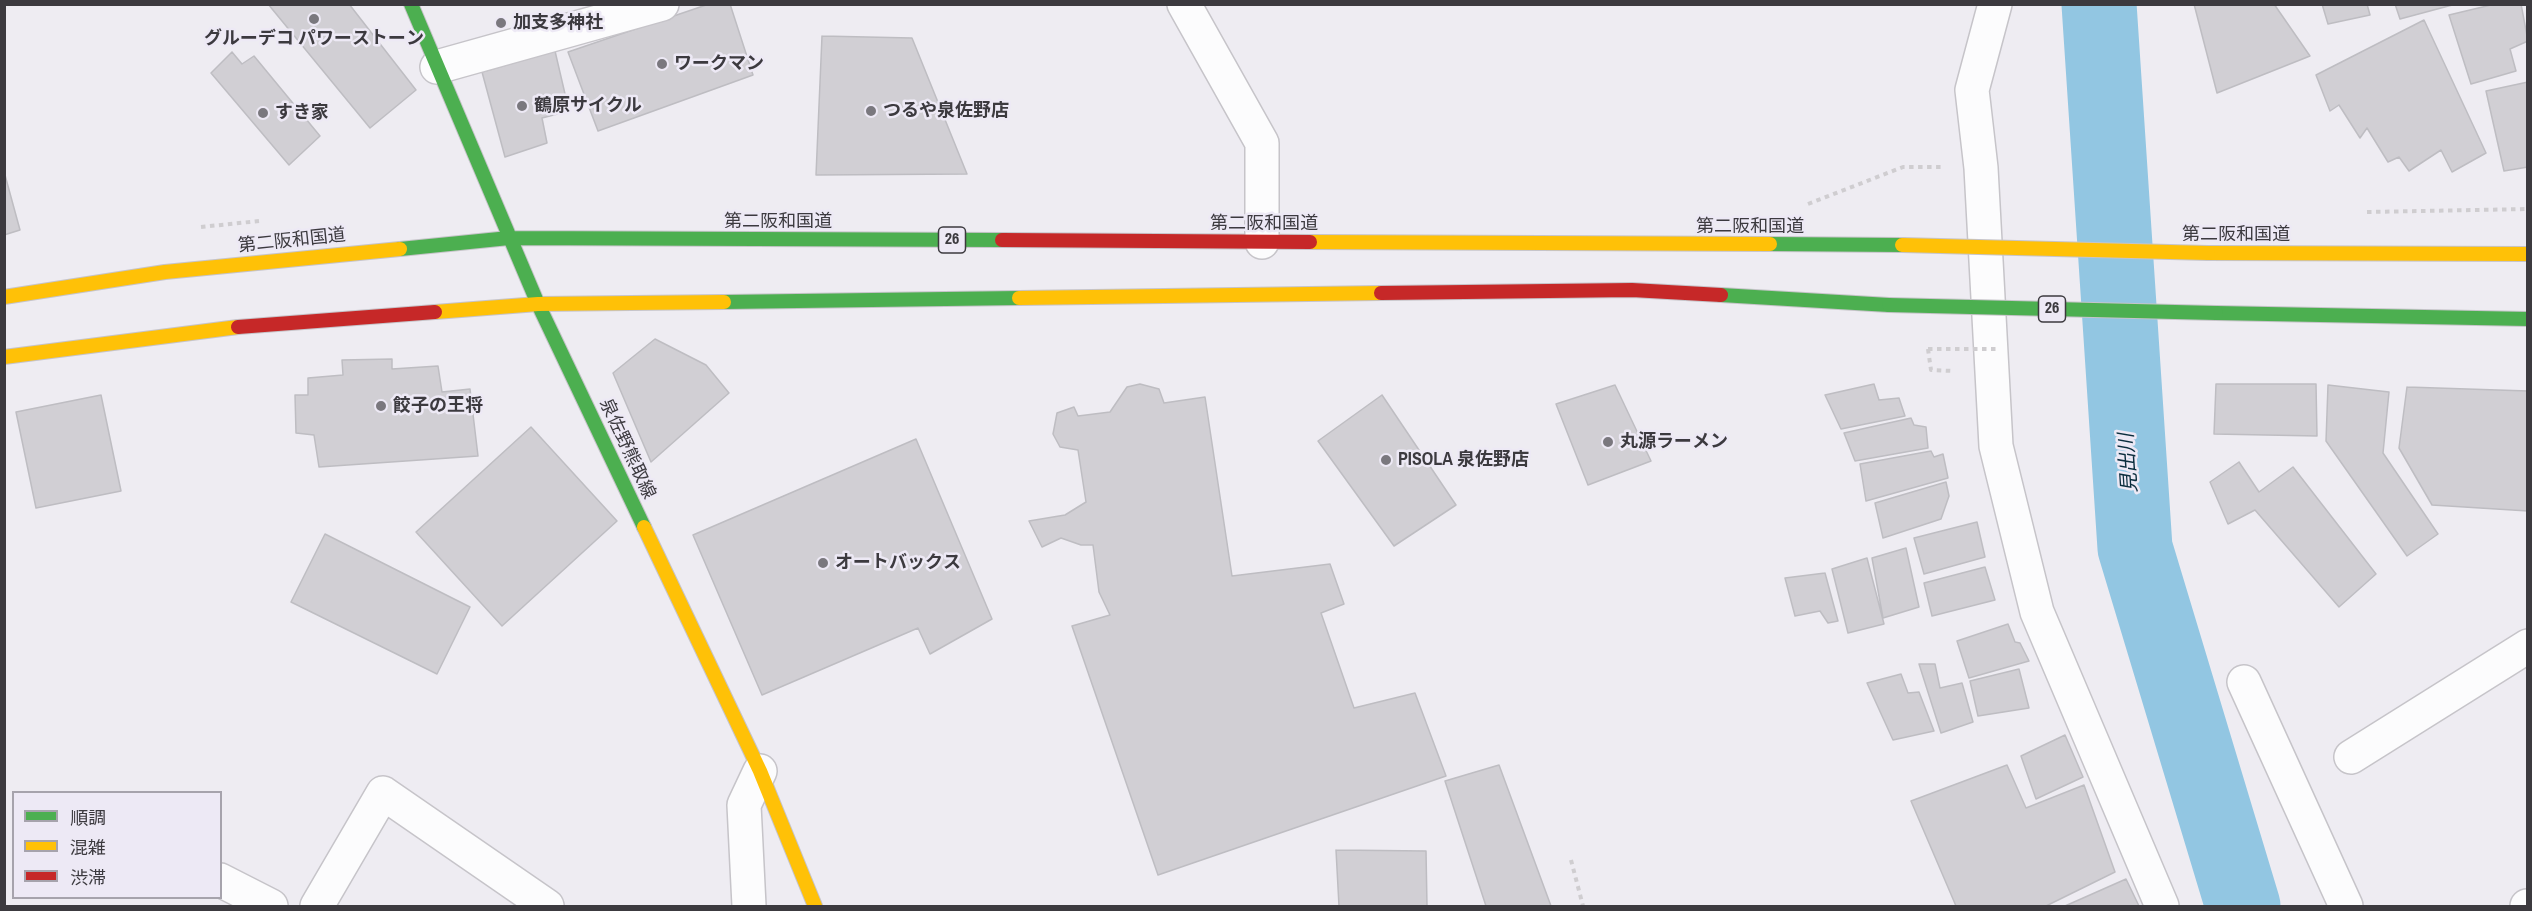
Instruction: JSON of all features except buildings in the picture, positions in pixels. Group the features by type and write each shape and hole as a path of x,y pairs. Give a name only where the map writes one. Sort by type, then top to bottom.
{"main road":[{"name":"泉佐野熊取線","path":"411,4 538,304 760,771 815,906"},
{"name":"第二阪和国道","path":"4,297 165,272 509,238 1902,245 2208,253 2528,254"},
{"name":"26","path":"4,357 208,329 538,304 1632,290 1889,305 2528,319"}],"street":[{"path":"437,67 662,4"},
{"path":"1184,4 1262,143 1262,242"},
{"path":"1995,4 1972,90 1981,168 1998,457 2037,612 2162,906"},
{"path":"2351,757 2528,646"},
{"path":"2244,682 2346,906"},
{"path":"749,906 744,805 760,771"},
{"path":"317,906 383,792 547,906"},
{"path":"222,881 272,906"}],"path":[{"path":"1808,204 1903,167 1981,168"},
{"path":"1571,860 1583,906"}],"waterway":[{"name":"見出川","path":"2099,4 2135,548 2243,906"}],"traffic: fast":[{"path":"411,4 538,304 644,527"},
{"path":"400,249 509,238 1002,240"},
{"path":"1770,244 1902,245"},
{"path":"1721,295 1889,305"},
{"path":"724,302 1019,298"},
{"path":"1889,305 2216,313"},
{"path":"2216,313 2528,319"}],"traffic: slow":[{"path":"1310,242 1770,244"},
{"path":"1902,245 2208,253"},
{"path":"4,297 165,272 400,249"},
{"path":"2208,253 2528,254"},
{"path":"1019,298 1381,293"},
{"path":"435,312 538,304 724,302"},
{"path":"4,357 238,327"},
{"path":"644,527 760,771 815,906"}],"traffic: jam":[{"path":"1002,240 1310,242"},
{"path":"1381,293 1632,290 1721,295"},
{"path":"238,327 435,312"}],"place":[{"name":"グルーデコ パワーストーン","path":"314,19"},
{"name":"加支多神社","path":"501,23"},
{"name":"ワークマン","path":"662,64"},
{"name":"鶴原サイクル","path":"522,106"},
{"name":"つるや泉佐野店","path":"871,111"},
{"name":"すき家","path":"263,113"},
{"name":"餃子の王将","path":"381,406"},
{"name":"丸源ラーメン","path":"1608,442"},
{"name":"PISOLA 泉佐野店","path":"1386,460"},
{"name":"オートバックス","path":"823,563"}]}
